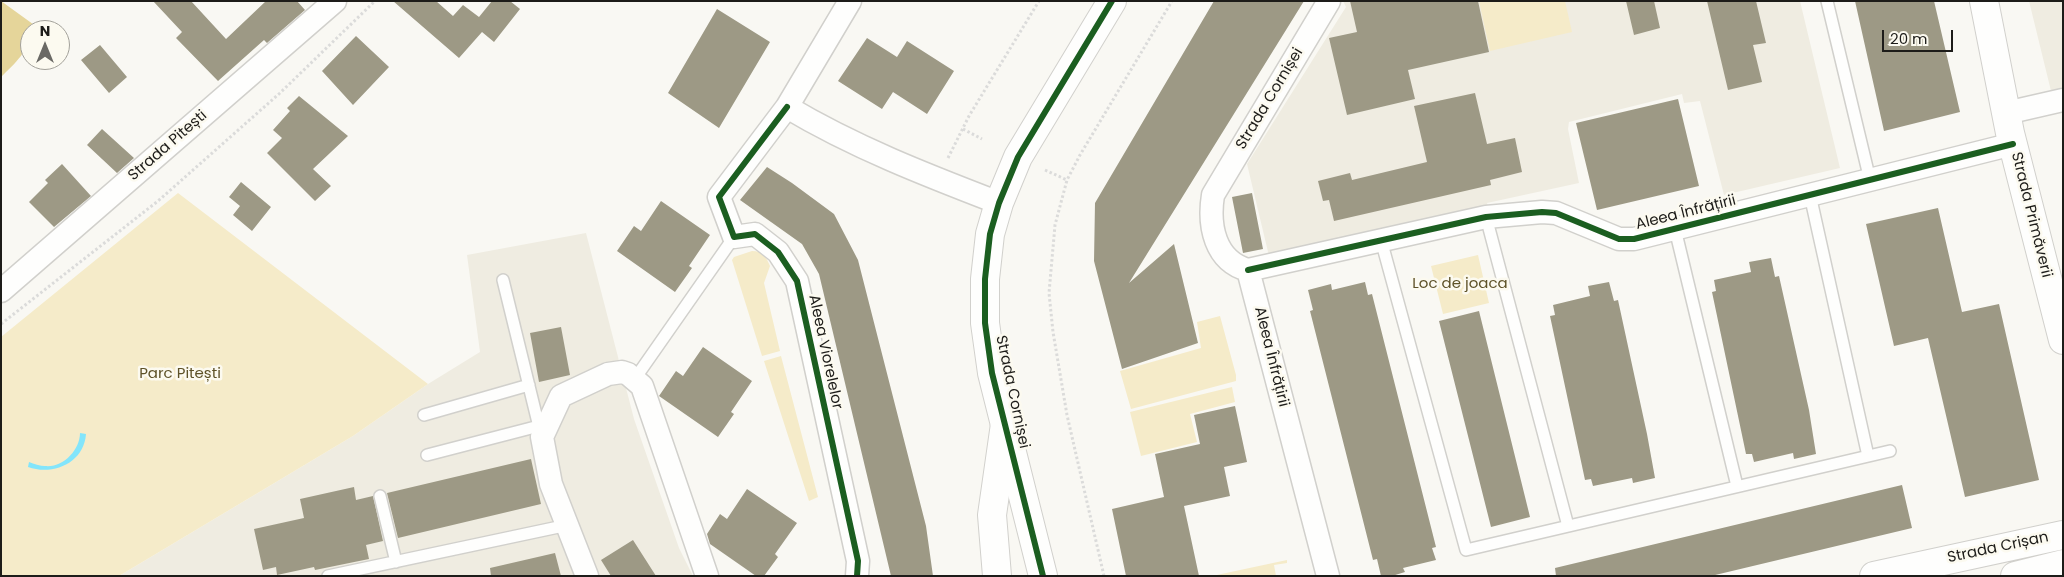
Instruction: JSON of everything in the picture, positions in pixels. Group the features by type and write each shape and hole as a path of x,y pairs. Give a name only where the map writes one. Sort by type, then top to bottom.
{"street":[{"name":"Strada Pitești","path":"1,291 335,1"},
{"path":"734,236 719,197 787,107 850,1"},
{"name":"Strada Cornișei","path":"1043,576 992,373 985,323 985,279 990,234 999,202 1012,171 1036,125 1112,1"},
{"name":"Strada Cornișei","path":"1248,270 1236,267 1222,252 1213,233 1210,212 1213,195 1329,1"},
{"name":"Strada Primăverii","path":"1984,1 2013,144 2063,340"},
{"path":"2006,113 2063,100"},
{"path":"787,107 822,128 863,147 939,180 999,202"},
{"name":"Aleea Înfrățirii","path":"1328,576 1248,270 1486,217 1542,212 1556,213 1619,239 1634,239 2013,144"},
{"name":"Aleea Viorelelor","path":"734,236 755,234 778,252 796,281 858,561 856,576"},
{"path":"587,576 551,484 540,431 561,396 608,374 622,372 642,386 707,576"},
{"path":"997,576 992,515 1004,424"},
{"name":"Strada Crișan","path":"1874,576 2063,534"},
{"name":"Strada Crișan","path":"2016,576 2063,564"}],"lane":[{"path":"1827,1 1870,180"},
{"path":"1810,195 1868,456"},
{"path":"1486,217 1568,526"},
{"name":"Aleea Înfrățirii","path":"1675,229 1738,486"},
{"path":"634,380 734,236"},
{"path":"1381,240 1466,550 1890,450"},
{"path":"427,455 540,431 504,280"},
{"path":"424,414 529,385"},
{"path":"380,496 396,562"},
{"path":"328,576 516,534 568,525"}],"path":[{"path":"1,324 158,201 273,99 375,1"},
{"path":"939,180 963,128 1039,1"},
{"path":"1104,576 1068,415 1053,332 1050,303 1055,225 1068,180 1080,155 1172,1"},
{"path":"963,128 982,139"},
{"path":"1045,170 1068,180"}],"shaded area":[{"path":"1,1 27,20 20,20 20,57 1,77"},
{"path":"1343,1 1800,1 1840,168 1724,195 1700,101 1684,103 1682,94 1569,122 1568,129 1579,183 1487,203 1489,210 1269,256 1247,164 1346,7"},
{"path":"2029,1 2063,1 2063,88 2051,91"},
{"path":"586,233 634,419 679,548 693,576 119,576 353,436 428,384 480,352 467,255"}],"green space":[{"path":"1479,1 1565,1 1572,32 1490,51"},
{"name":"Parc Pitești","path":"178,193 428,384 353,436 119,576 1,576 1,337"},
{"path":"752,251 764,255 770,266 764,283 780,351 762,356 732,260 734,257"},
{"name":"Loc de joaca","path":"1478,255 1489,303 1443,314 1431,266"},
{"path":"1220,316 1236,381 1131,409 1120,371 1201,348 1197,322"},
{"path":"781,356 818,497 809,501 764,361"},
{"path":"1232,387 1235,402 1190,414 1197,442 1141,456 1130,412"},
{"path":"1287,560 1287,563 1274,565 1276,576 1212,576"}],"water":[{"path":"80,433 86,434 84,444 80,453 66,465 47,470 28,467 29,462 41,466 52,466 64,461 77,446"}],"building":[{"path":"153,1 191,1 226,39 266,1 297,1 305,10 267,43 264,40 218,81 176,38 182,32"},
{"path":"393,1 436,1 453,16 463,5 479,17 492,1 510,1 520,9 494,42 482,32 459,58"},
{"path":"1214,1 1304,1 1129,283 1174,244 1198,343 1122,369 1094,261 1095,203"},
{"path":"1350,1 1478,1 1489,52 1408,70 1415,99 1347,115 1329,38 1357,32"},
{"path":"1626,1 1654,1 1660,28 1634,35"},
{"path":"1707,1 1756,1 1766,43 1753,45 1762,82 1728,90"},
{"path":"1855,1 1934,1 1960,112 1884,131"},
{"path":"717,9 770,42 719,128 668,93"},
{"path":"356,36 389,67 353,105 322,71"},
{"path":"867,38 897,57 907,41 954,71 927,114 893,92 882,109 838,81"},
{"path":"100,45 127,77 109,93 81,60"},
{"path":"1475,93 1487,144 1515,138 1522,172 1490,180 1491,185 1334,221 1329,200 1323,201 1318,181 1350,173 1352,180 1427,162 1414,106"},
{"path":"299,96 348,136 313,169 331,186 315,201 267,153 282,138 273,130 290,111 287,108"},
{"path":"1678,99 1699,186 1597,210 1576,123"},
{"path":"102,129 134,158 117,173 87,145"},
{"path":"62,164 91,196 54,227 29,202 48,183 45,180"},
{"path":"767,167 834,214 858,260 926,526 933,576 891,576 819,274 802,244 740,200"},
{"path":"241,182 271,207 252,231 233,215 240,206 229,197"},
{"path":"1252,193 1263,249 1243,253 1232,197"},
{"path":"661,201 710,235 689,266 692,268 675,292 617,251 634,226 641,231"},
{"path":"1938,208 1962,312 1999,304 2039,480 1965,497 1928,338 1894,346 1866,224"},
{"path":"1771,258 1775,277 1779,276 1809,410 1816,454 1794,459 1793,453 1754,462 1752,454 1746,454 1712,292 1716,291 1714,280 1751,272 1749,262"},
{"path":"1365,282 1368,295 1372,294 1436,547 1432,548 1436,560 1403,568 1405,572 1392,576 1381,576 1377,559 1373,560 1310,311 1313,310 1308,290 1331,284 1332,290"},
{"path":"1609,282 1614,301 1618,300 1655,478 1633,483 1632,478 1593,486 1591,479 1585,480 1550,316 1555,315 1553,305 1590,296 1588,286"},
{"path":"1479,311 1530,517 1491,527 1439,321"},
{"path":"561,327 570,375 539,382 530,333"},
{"path":"703,347 752,381 731,412 734,414 718,437 659,396 676,371 683,376"},
{"path":"1235,406 1247,462 1224,467 1230,496 1184,506 1199,576 1126,576 1112,509 1164,497 1155,454 1200,444 1194,415"},
{"path":"531,459 541,504 398,538 387,493"},
{"path":"1902,485 1912,528 1711,576 1556,576 1555,568"},
{"path":"354,487 356,500 373,496 383,541 366,545 369,559 315,570 314,567 277,575 276,567 263,570 254,529 304,518 300,499"},
{"path":"747,489 797,523 775,554 778,557 764,576 756,576 710,544 707,534 720,514 727,519"},
{"path":"633,540 656,576 611,576 601,560"},
{"path":"555,553 561,576 491,576 490,568"}],"cycle path":[{"path":"1043,576 992,373 985,323 985,279 990,234 999,203 1018,157 1112,1"},
{"path":"787,107 719,197 734,237 755,234 778,252 797,281 858,561 857,576"},
{"path":"1248,270 1486,217 1542,212 1556,213 1619,239 1634,239 2013,144"}]}
